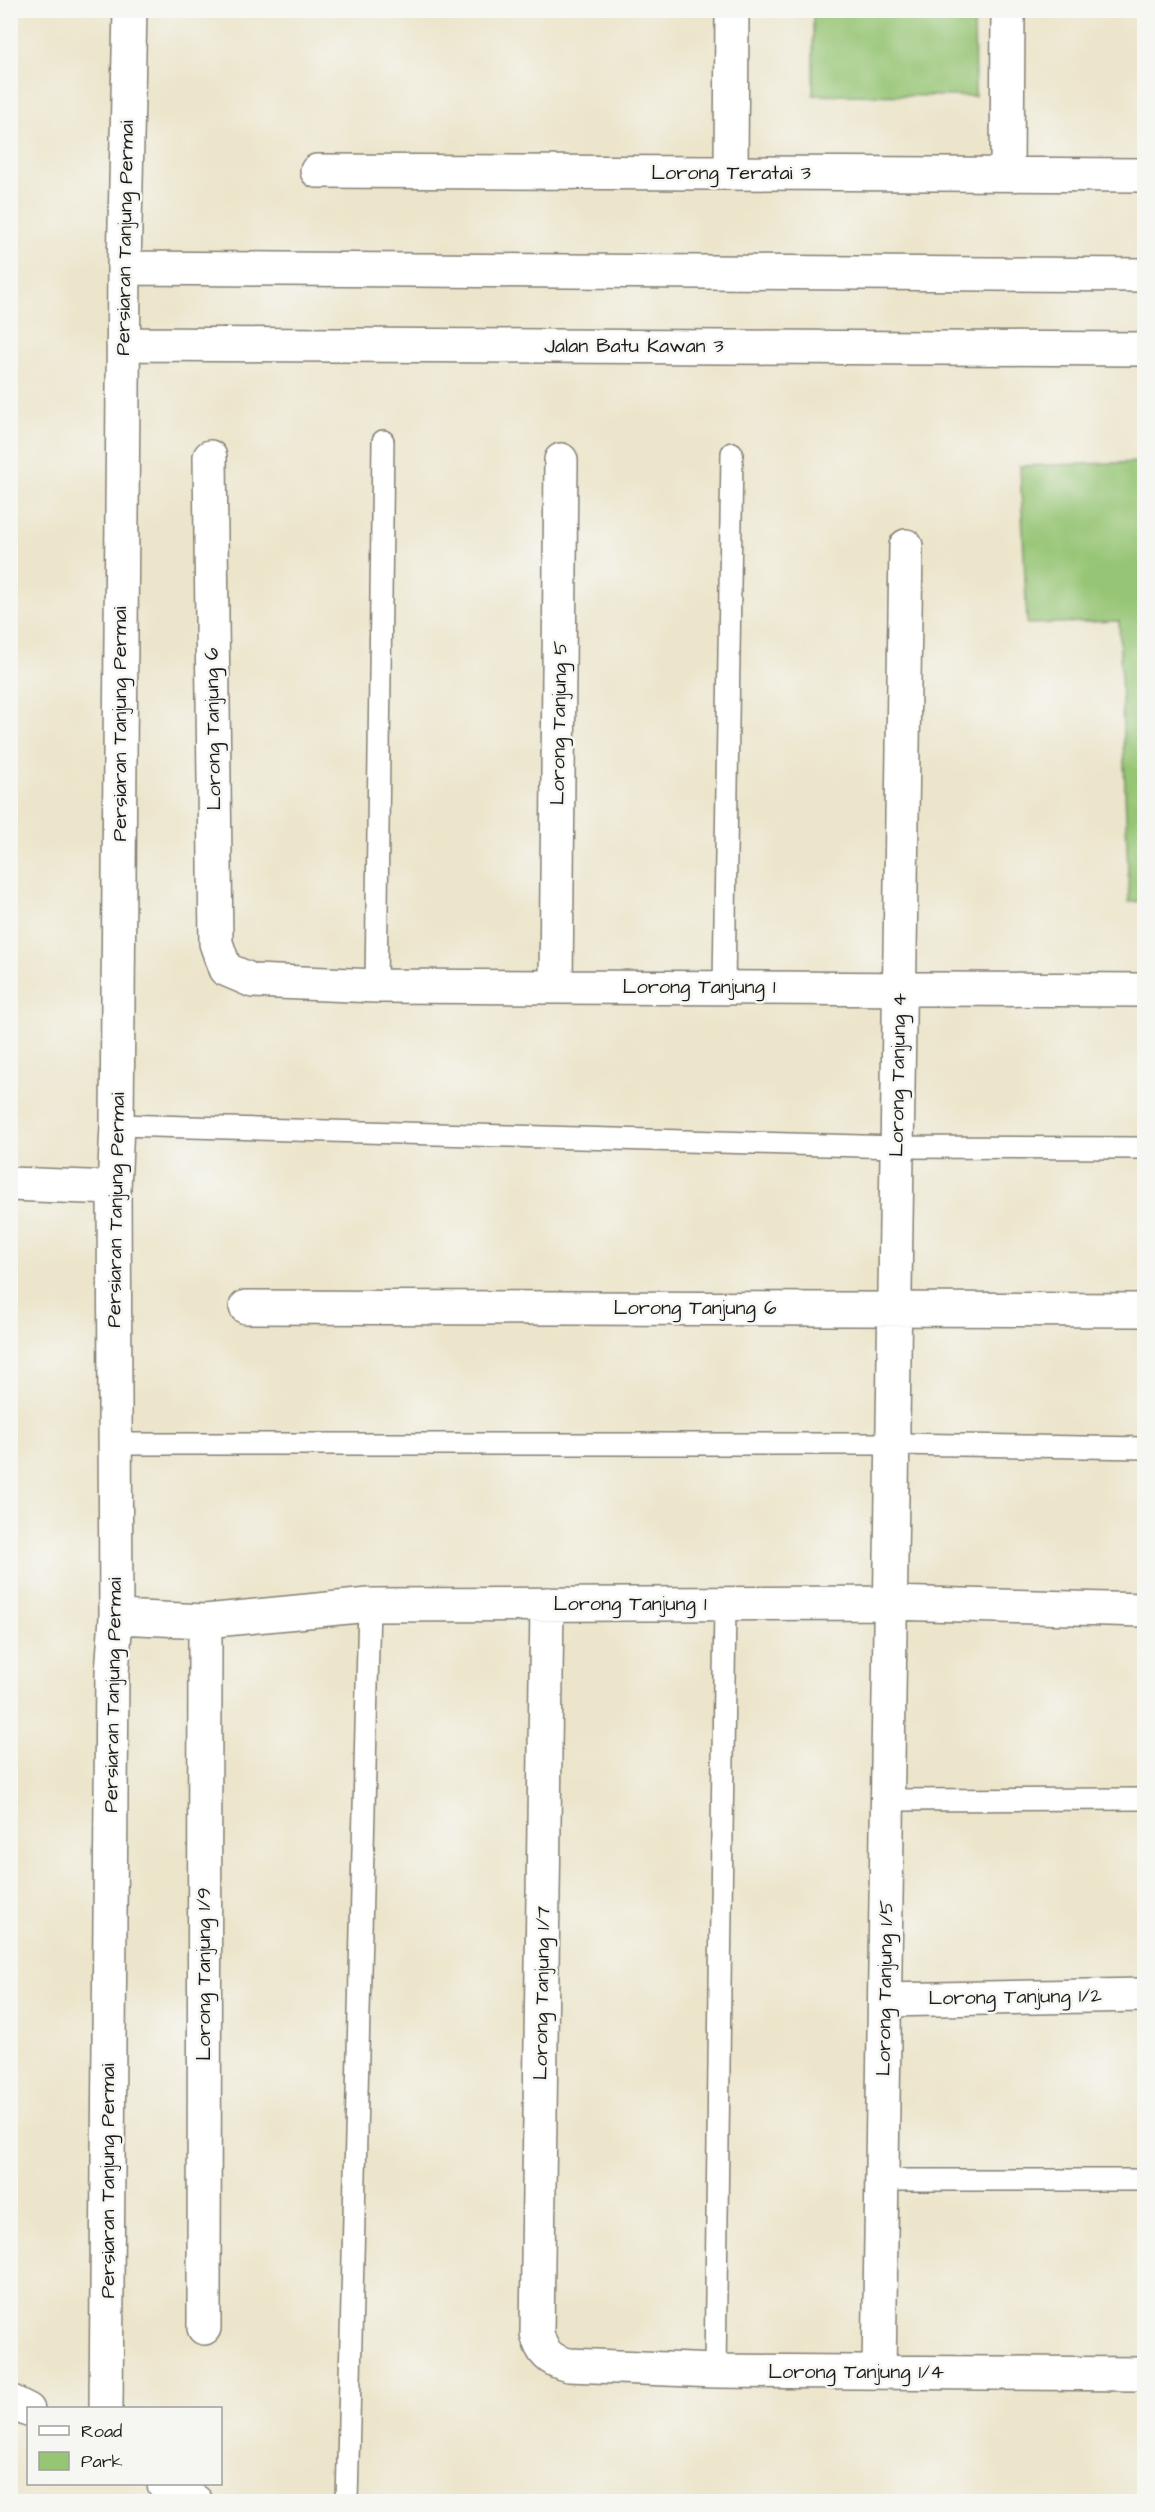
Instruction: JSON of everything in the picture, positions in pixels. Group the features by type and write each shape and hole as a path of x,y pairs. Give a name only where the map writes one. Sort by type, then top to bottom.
{"street":[{"name":"Persiaran Tanjung Permai","path":"106,2407 112,1684 116,1617 114,1188 117,1125 123,344 129,10"},
{"path":"731,173 732,10"},
{"path":"1007,174 1008,10"},
{"name":"Lorong Teratai 3","path":"317,171 1144,175"},
{"path":"124,268 1144,275"},
{"name":"Jalan Batu Kawan 3","path":"123,344 1144,349"},
{"name":"Lorong Tanjung 6","path":"210,457 216,943 225,969 253,981"},
{"name":"Lorong Tanjung 5","path":"556,986 561,460"},
{"name":"Lorong Tanjung 4","path":"890,1603 906,546"},
{"name":"Lorong Tanjung 1","path":"253,981 376,986 1144,990"},
{"path":"10,1184 114,1188"},
{"name":"Lorong Tanjung 6","path":"246,1306 1144,1310"},
{"name":"Lorong Tanjung 1","path":"116,1617 205,1621 369,1605 890,1603 1144,1610"},
{"name":"Lorong Tanjung 1/5","path":"879,2372 890,1603"},
{"name":"Lorong Tanjung 1/7","path":"547,1604 537,2333 546,2355 557,2362 569,2365"},
{"name":"Lorong Tanjung 1/9","path":"204,2328 205,1621"},
{"name":"Lorong Tanjung 1/2","path":"885,2000 1144,1995"},
{"name":"Lorong Tanjung 1/4","path":"569,2365 715,2371 1144,2374"},
{"path":"10,2401 27,2410"},
{"path":"166,2485 196,2502"}],"lane":[{"path":"376,986 383,441"},
{"path":"724,987 732,453"},
{"path":"117,1125 897,1147 1144,1148"},
{"path":"114,1444 892,1444 1144,1448"},
{"path":"715,2371 725,1604"},
{"path":"347,2502 369,1605"},
{"path":"887,1800 1144,1799"},
{"path":"882,2180 1144,2180"}],"green space":[{"path":"813,11 974,11 975,96 813,95"},
{"path":"1144,462 1144,901 1129,902 1119,621 1027,624 1020,466"}]}
